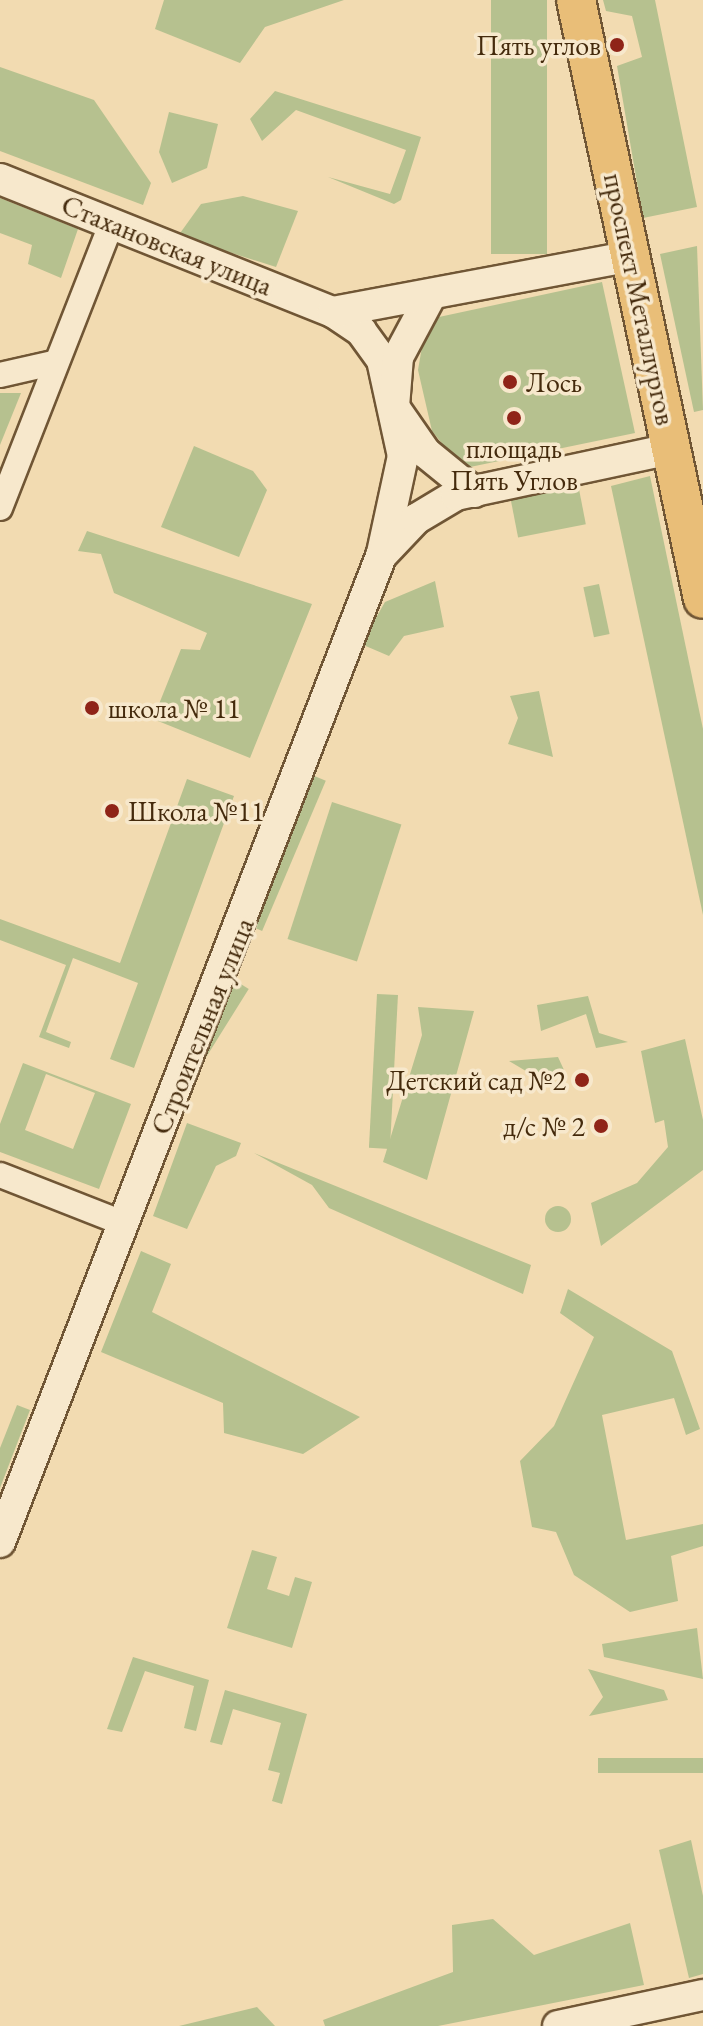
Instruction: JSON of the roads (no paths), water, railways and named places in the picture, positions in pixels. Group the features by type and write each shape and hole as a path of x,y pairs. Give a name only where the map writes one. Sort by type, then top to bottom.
{"main road":[{"name":"проспект Металлургов","path":"576,0 703,599"}],"street":[{"name":"Стахановская улица","path":"0,179 333,312"},
{"path":"0,508 112,222"},
{"path":"333,312 429,299 631,256"},
{"path":"381,556 400,485 394,407 398,357 429,299"},
{"path":"333,312 374,345 394,407 426,453 474,492 671,449"},
{"path":"0,375 57,362"},
{"name":"Строительная улица","path":"0,1542 381,556 416,519 474,492"},
{"path":"0,1175 125,1224"},
{"path":"558,2026 703,1995"}],"place":[{"name":"Пять углов","path":"617,45"},
{"name":"Лось","path":"510,382"},
{"name":"площадь Пять Углов","path":"514,418"},
{"name":"школа № 11","path":"92,708"},
{"name":"Школа №11","path":"112,811"},
{"name":"Детский сад №2","path":"582,1080"},
{"name":"д/с № 2","path":"601,1126"}]}
